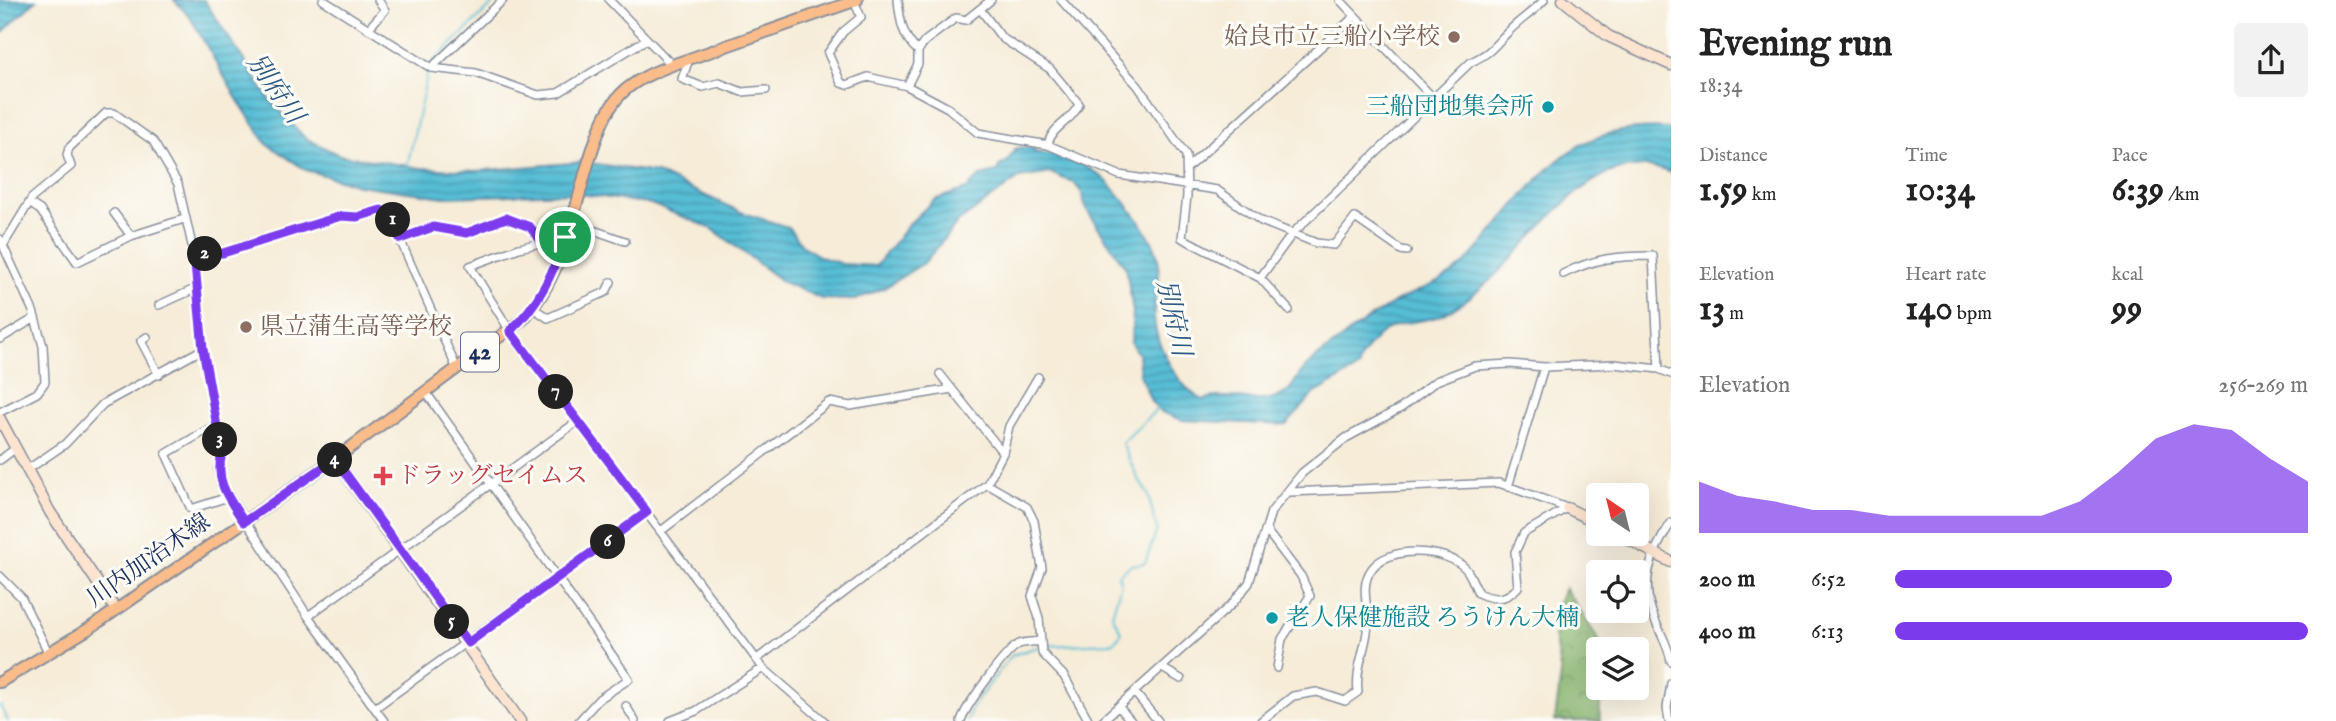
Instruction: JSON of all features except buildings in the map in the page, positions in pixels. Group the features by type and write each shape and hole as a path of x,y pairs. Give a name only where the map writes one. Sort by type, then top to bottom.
{"main road":[{"name":"川内加治木線","path":"0,682 49,655 244,522 510,331 533,308 554,270 601,126 622,93 650,74 672,65 856,0"}],"street":[{"path":"323,0 431,68 475,73 501,84 550,95 589,76 647,39"},
{"path":"368,29 385,10 378,0"},
{"path":"431,68 503,0"},
{"path":"609,0 672,65"},
{"path":"856,0 861,17 843,32 828,52 841,83 847,85 868,77 907,86 948,108 978,133 1048,145 1119,175 1217,190 1261,221 1316,243 1334,245 1355,218 1401,250 1407,251"},
{"path":"898,0 900,23 908,43 918,51"},
{"path":"907,86 918,64 918,51 925,41 956,18 966,20 991,0"},
{"path":"1061,0 1138,86 1186,155 1184,184 1187,196 1182,238 1261,278 1289,310"},
{"path":"1340,0 1434,99"},
{"path":"1261,278 1293,233 1471,62 1492,52 1511,29 1529,16 1544,0"},
{"path":"1563,0 1608,36 1671,65"},
{"path":"980,9 1002,38 1050,69 1079,104 1077,110 1049,136 1048,145"},
{"path":"1187,168 1355,16"},
{"path":"689,59 682,79 686,82 703,87 719,83 743,92 766,90"},
{"path":"0,412 43,388 43,346 28,295 2,241 29,203 71,166 67,155 69,148 106,113 114,113 153,141 178,184 194,254 203,349 222,454 218,469 228,498 307,615 384,721"},
{"path":"29,203 40,210 78,262 131,236 184,219"},
{"path":"194,254 223,253 341,216 357,217 381,210 391,215 457,369"},
{"path":"114,213 131,236"},
{"path":"400,239 433,227 467,233 506,218 530,227 542,242"},
{"path":"570,222 625,241"},
{"path":"565,237 542,242 470,267 510,331 763,668 824,721"},
{"path":"1563,274 1589,261 1653,256 1659,369"},
{"path":"533,308 548,318 606,292 611,282"},
{"path":"159,305 197,288"},
{"path":"0,339 35,318"},
{"path":"147,337 141,341 159,375"},
{"path":"27,470 65,444 103,404 203,349"},
{"path":"1102,721 1232,604 1249,583 1278,501 1290,492 1302,473 1346,438 1401,408 1436,381 1458,370 1510,363 1544,367 1614,364 1659,369 1671,374"},
{"path":"1508,487 1544,367"},
{"path":"940,374 1003,453"},
{"path":"757,659 987,484 1003,453 1009,426 1038,377"},
{"path":"661,531 829,402 850,406 952,389"},
{"path":"425,391 629,679 599,699 579,721"},
{"path":"0,419 50,512 116,610"},
{"path":"307,615 578,421"},
{"path":"217,424 166,454 191,509 228,498"},
{"path":"0,460 16,448"},
{"path":"335,459 468,643 520,721"},
{"path":"1290,492 1499,483 1586,517"},
{"path":"987,484 1027,507 1034,521 1042,568 1032,596 1039,618 1042,653 1064,676 1089,721"},
{"path":"1261,721 1293,696 1317,692 1345,701 1358,692 1359,658 1368,624 1366,579 1371,568 1381,561 1414,552 1436,553 1464,567 1478,593 1496,598 1506,597 1518,587 1515,552 1524,533 1567,508"},
{"path":"375,708 647,512"},
{"path":"1671,523 1653,550 1647,582 1648,605 1671,661"},
{"path":"1266,530 1301,576 1310,596 1282,639 1277,668"},
{"path":"1644,546 1671,562"},
{"path":"0,576 21,597 49,655"},
{"path":"961,721 968,703 1010,650 1020,644 1041,643"},
{"path":"670,721 696,710 763,668"},
{"path":"1162,668 1181,679"},
{"path":"1669,721 1671,682"},
{"path":"1135,693 1158,721"},
{"path":"626,706 635,721"},
{"path":"1119,707 1131,721"}],"green space":[{"path":"1565,588 1597,637 1586,637 1586,700 1600,700 1600,721 1555,721 1561,674 1551,618"}],"water":[{"path":"0,0 36,0 0,35"},
{"path":"174,0 204,0 272,103 305,138 339,155 421,168 475,171 584,162 656,173 743,213 788,227 804,247 821,257 842,264 876,266 909,224 934,200 967,189 980,176 997,172 999,166 1006,163 1016,148 1034,147 1034,152 1075,162 1098,174 1113,188 1132,211 1154,246 1159,264 1154,309 1155,328 1177,376 1195,395 1204,400 1223,397 1262,400 1286,393 1305,368 1359,325 1457,270 1554,164 1572,150 1592,140 1640,129 1671,129 1671,173 1642,166 1615,171 1590,183 1566,202 1501,270 1472,295 1442,315 1394,326 1385,331 1364,354 1359,368 1314,394 1286,425 1181,420 1159,411 1151,401 1140,375 1138,354 1131,343 1133,312 1126,268 1090,215 1083,202 1082,193 1074,183 1051,173 1019,178 958,222 925,262 884,288 855,300 822,299 783,282 711,228 651,204 574,193 444,197 358,185 306,170 267,144 237,99 190,17"}],"waterway":[{"path":"430,65 493,4 490,0"},
{"path":"407,167 428,71"},
{"path":"1043,646 1113,643 1122,633 1112,615 1121,584 1118,575 1131,565 1145,563 1157,530 1148,494 1122,443 1157,409"},
{"path":"967,721 973,705 1012,655 1038,647"},
{"path":"0,706 8,721"}],"place":[{"name":"姶良市立三船小学校","path":"1454,37"},
{"name":"三船団地集会所","path":"1548,107"},
{"name":"県立蒲生高等学校","path":"246,327"},
{"name":"ドラッグセイムス","path":"383,476"},
{"name":"老人保健施設 ろうけん大楠","path":"1272,618"}],"route":[{"path":"381,210 387,210 391,215 400,239 433,227 467,233 506,218 530,227 542,242 565,237 554,270 542,293 533,308 510,331 647,512 468,643 335,459 244,522 221,484 218,469 222,454 203,349 194,254 223,253 341,216 357,217 381,210"}],"water label":[{"name":"別府川","path":"275,89"},
{"name":"別府川","path":"1173,318"}]}
